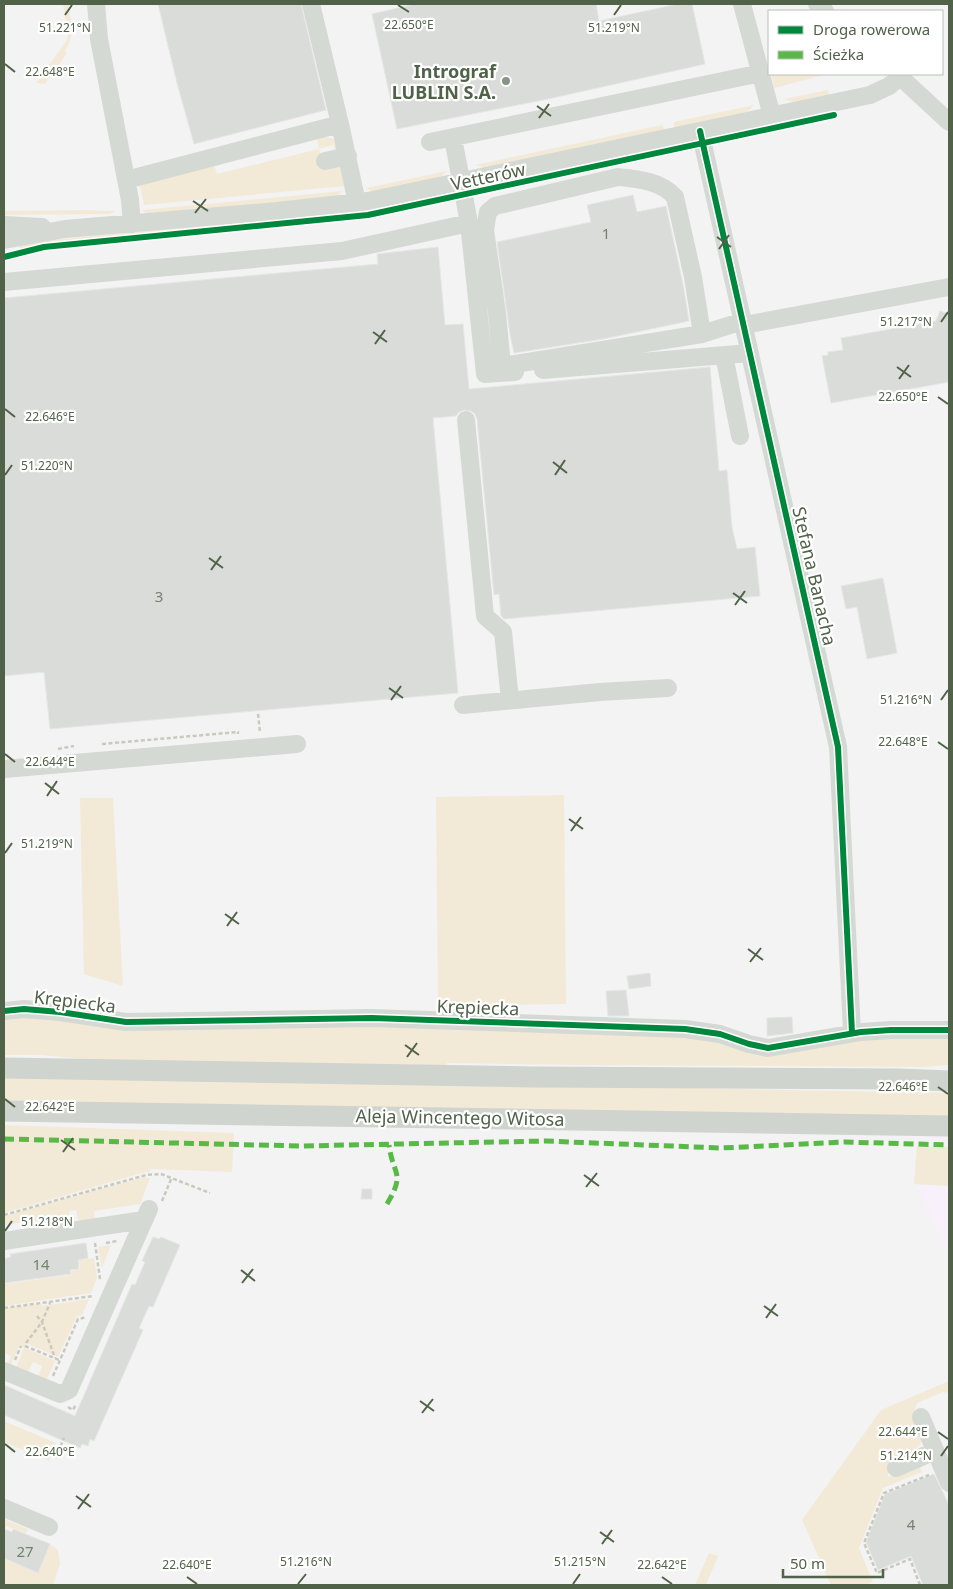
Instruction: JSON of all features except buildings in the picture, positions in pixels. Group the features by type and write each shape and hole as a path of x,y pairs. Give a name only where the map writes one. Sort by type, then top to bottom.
{"main road":[{"path":"4,1068 545,1077 899,1079 949,1081"},
{"path":"899,1079 949,1074"},
{"name":"Aleja Wincentego Witosa","path":"4,1110 949,1126"}],"street":[{"path":"96,4 99,39 126,180 132,224"},
{"path":"311,4 358,203"},
{"path":"742,4 772,116"},
{"path":"430,142 761,73"},
{"path":"898,75 949,122"},
{"name":"Vetterów","path":"4,240 65,229 358,203 876,93 889,86 898,75"},
{"path":"126,180 340,124"},
{"name":"Stefana Banacha","path":"700,131 838,747 852,1033"},
{"path":"453,138 469,223 485,374 750,353"},
{"path":"325,162 348,156"},
{"path":"702,334 693,276 675,197 669,190 659,185 618,177 495,206 488,212 485,230 497,312 502,366 702,334 743,323 949,287"},
{"path":"4,282 342,251 469,223"},
{"name":"Vetterów","path":"4,225 65,229"},
{"path":"724,355 740,436"},
{"path":"466,420 485,616 504,632 510,700"},
{"path":"462,705 600,692 668,688"},
{"path":"4,768 297,744"},
{"name":"Krępiecka","path":"4,1011 60,1012 126,1022 372,1018 685,1029 720,1034 768,1048 852,1033 891,1030 949,1030"},
{"path":"4,1241 147,1214 69,1390 60,1394 8,1369"},
{"path":"921,1418 935,1451 943,1477"},
{"path":"896,1468 935,1451"},
{"path":"4,1508 49,1527"}],"path":[{"path":"4,1214 146,1175 161,1174 210,1193"},
{"path":"93,1234 100,1278"},
{"path":"95,1244 117,1241 113,1249"},
{"path":"97,1287 104,1271"},
{"path":"4,1308 93,1296 90,1303"},
{"path":"50,1303 42,1322 26,1344 59,1360"},
{"path":"50,1380 78,1319 83,1318 86,1311"},
{"path":"37,1316 42,1322 55,1358"},
{"path":"8,1369 21,1346"},
{"path":"73,1410 73,1415"},
{"path":"55,1458 64,1438"},
{"path":"920,1585 910,1559 877,1574 864,1543 884,1493 943,1477"}],"shaded area":[{"path":"63,4 68,4 72,28 71,39 65,51 67,53 45,84 36,83 67,40 68,34"},
{"path":"771,75 824,75 774,88"},
{"path":"828,90 829,95 806,101 795,102 784,99"},
{"path":"754,105 747,112 674,129 674,122"},
{"path":"832,110 833,114 720,138 722,135"},
{"path":"662,125 665,130 488,168 475,165"},
{"path":"326,137 334,139 340,154 336,155 333,145 319,149 317,139"},
{"path":"667,145 668,149 478,189 482,185"},
{"path":"319,149 324,165 341,161 345,186 144,205 141,184 214,165 217,174"},
{"path":"447,171 439,178 373,192 366,188"},
{"path":"343,191 335,197 235,207 146,213 142,210"},
{"path":"443,193 449,195 377,210 332,216 54,244 21,250 19,246 42,241 223,223"},
{"path":"4,211 116,211 109,214 4,215"},
{"path":"564,795 566,1004 438,1006 436,797"},
{"path":"80,798 113,798 123,986 84,974"},
{"path":"4,1015 697,1033 736,1042 949,1033 949,1065 921,1067 447,1063 446,1069 102,1061 42,1055 4,1055"},
{"path":"4,1075 949,1093 949,1118 4,1103"},
{"path":"4,1125 234,1133 232,1172 150,1169 149,1172 4,1213"},
{"path":"917,1146 949,1147 949,1186 914,1184"},
{"path":"144,1177 150,1178 140,1204 94,1211 95,1221 79,1224 76,1210 69,1211 70,1220 67,1220 66,1216 4,1225 4,1216"},
{"path":"917,1185 949,1186 949,1258"},
{"path":"111,1245 102,1268 98,1247"},
{"path":"94,1258 97,1278 91,1293 4,1306 4,1284 71,1275 71,1271 80,1269 79,1260"},
{"path":"89,1299 82,1315 77,1316 58,1357 26,1343 25,1348 55,1361 47,1379 38,1377 42,1366 33,1362 28,1372 16,1368 24,1348 19,1346 10,1367 7,1365 11,1356 4,1353 4,1308 42,1304 42,1306"},
{"path":"949,1381 949,1393 943,1392 917,1403 914,1411 922,1433 921,1443 917,1448 894,1461 887,1477 919,1464 922,1472 883,1488 859,1548 873,1582 865,1585 831,1585 802,1520 881,1410"},
{"path":"4,1421 56,1443 49,1461 4,1442"},
{"path":"4,1519 28,1529 26,1533 6,1526 5,1528"},
{"path":"50,1544 58,1550 60,1564 53,1585 4,1585 4,1558 38,1573"},
{"path":"709,1553 718,1556 706,1585 695,1585"}],"marked path":[{"path":"4,1139 301,1146 545,1141 721,1148 845,1142 949,1145"},
{"path":"387,1204 393,1194 397,1179 389,1145"}],"cycle path":[{"path":"4,257 44,247 368,215 834,115"},
{"path":"700,131 838,747 852,1033"},
{"path":"4,1011 24,1009 60,1012 126,1022 372,1018 685,1029 720,1034 768,1048 861,1032 949,1030"}],"place":[{"name":"Intrograf LUBLIN S.A.","path":"506,81"}]}
